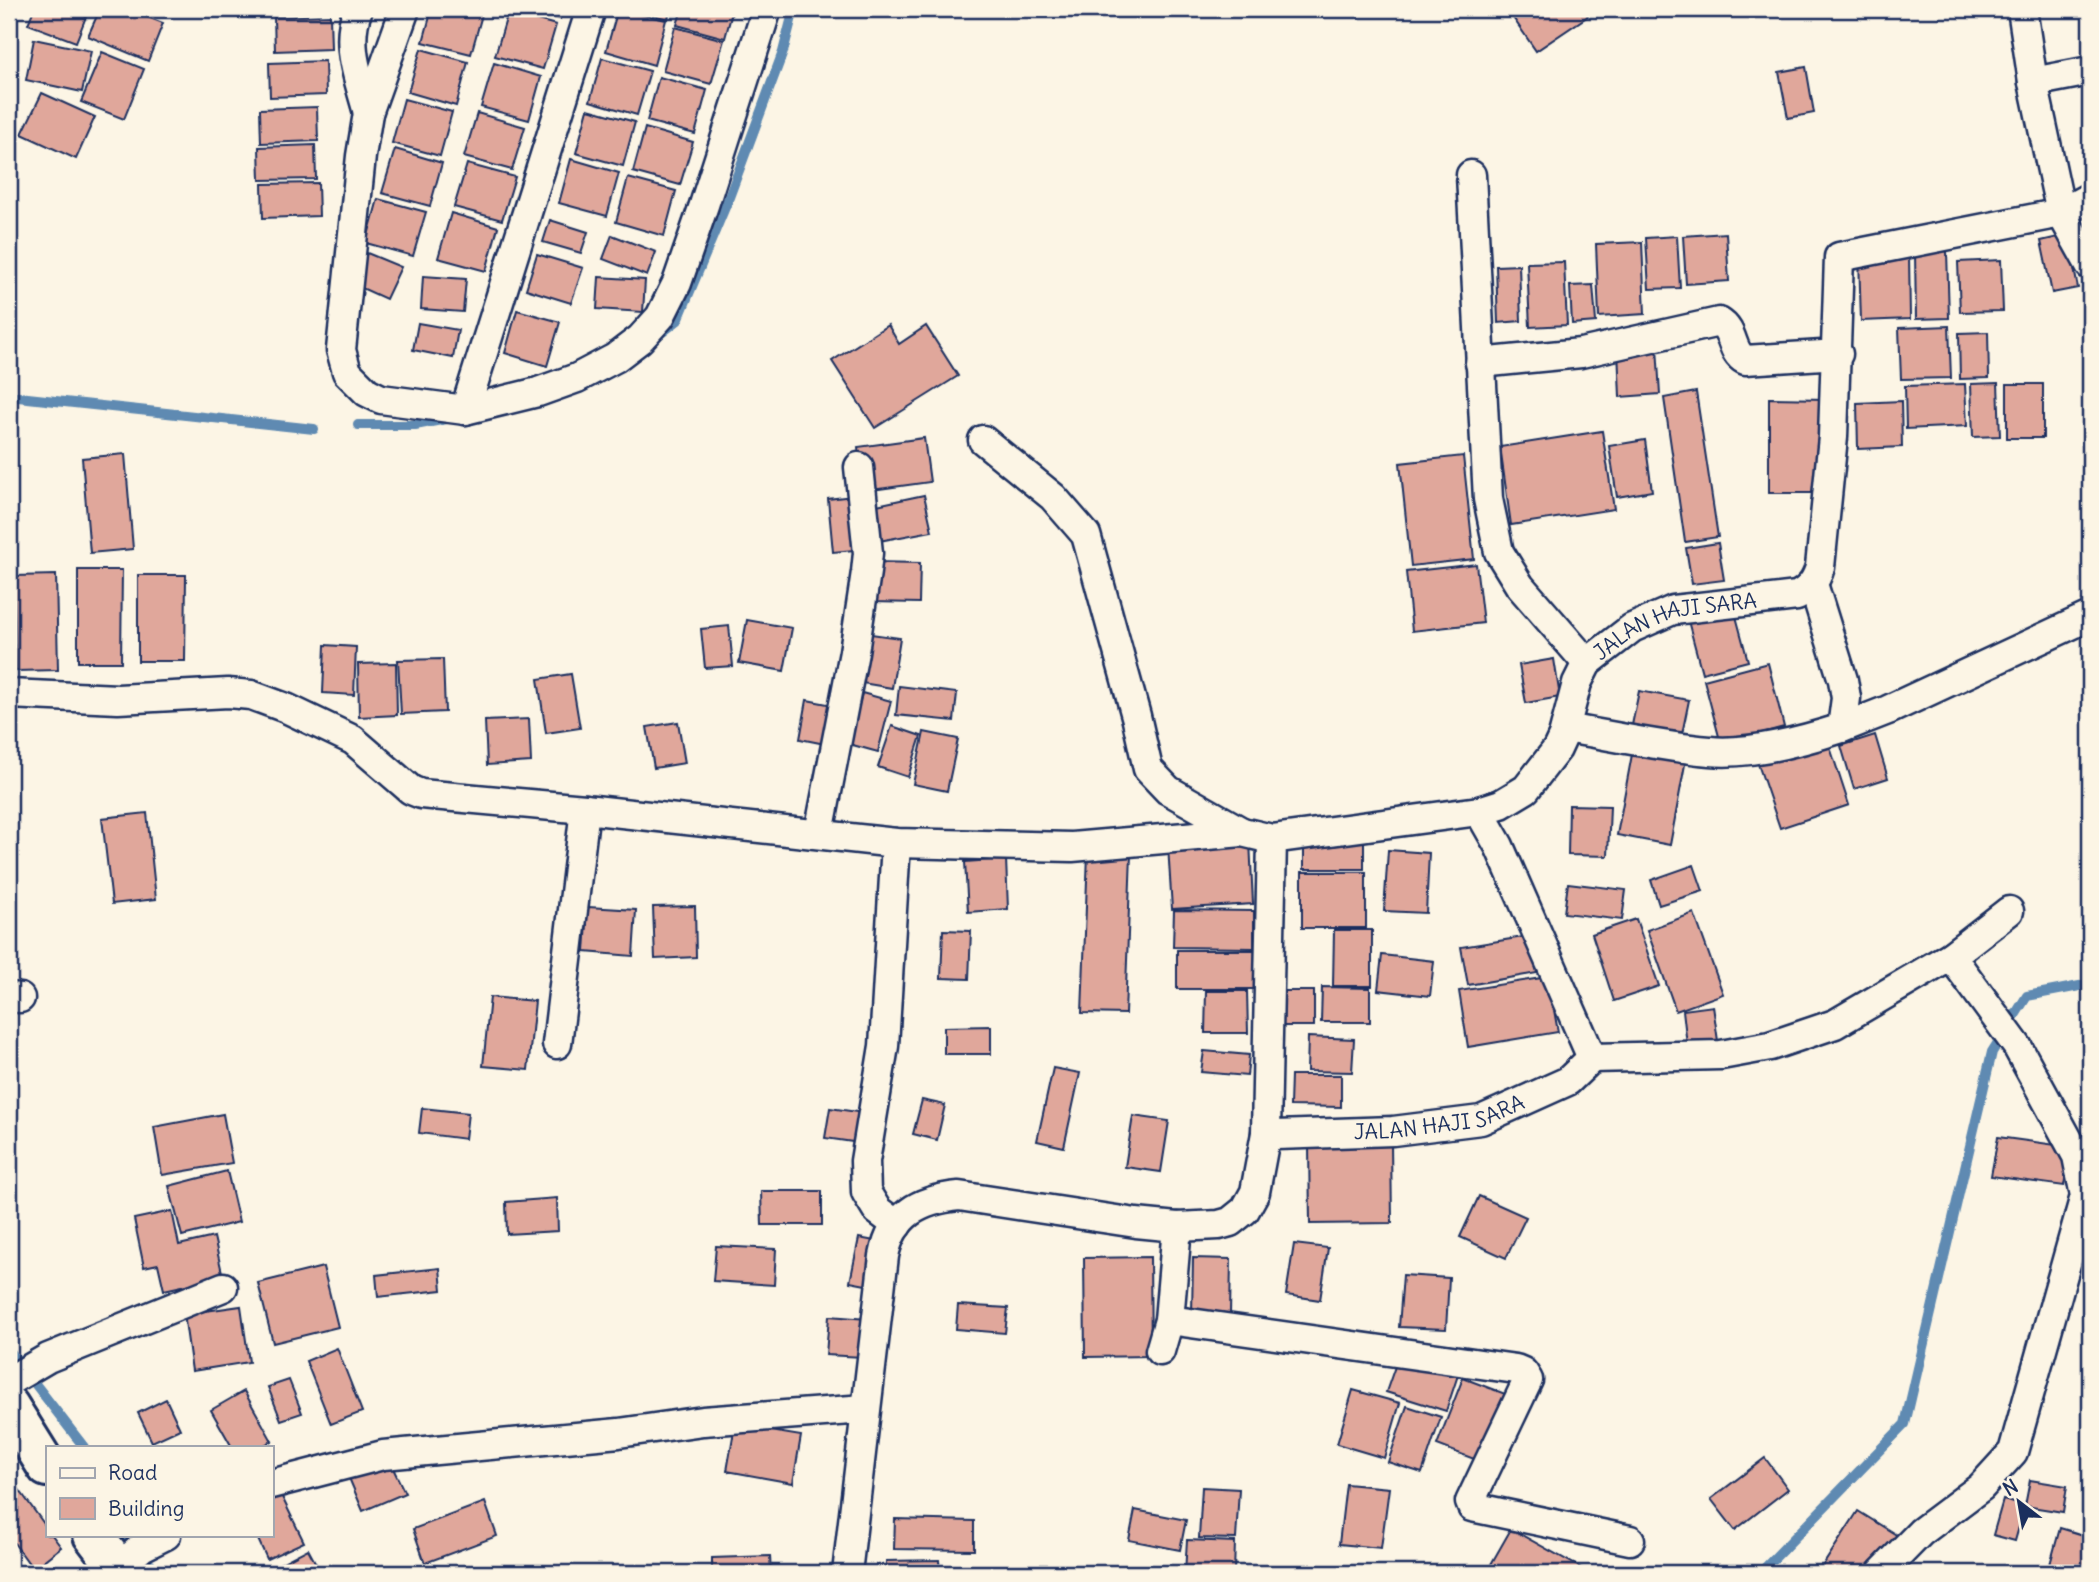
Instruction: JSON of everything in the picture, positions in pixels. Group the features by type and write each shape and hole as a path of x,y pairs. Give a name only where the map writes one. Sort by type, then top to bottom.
{"main road":[{"path":"9,1406 46,1465"},
{"path":"94,1536 120,1571"}],"street":[{"path":"358,9 351,38 355,68 368,113"},
{"path":"405,9 368,113 341,349 347,372 367,392 381,398 464,410 538,392 577,378 615,358 640,339 660,317 677,283 700,218 766,9"},
{"path":"464,410 591,9"},
{"path":"2022,9 2033,82 2061,213 2090,265"},
{"path":"2033,82 2090,71"},
{"path":"1471,175 1488,499 1499,552 1520,586 1587,663"},
{"path":"1842,728 1846,698 1843,680 1813,584 1820,567 1827,507 1838,355 1839,257 2061,213 2090,197"},
{"path":"1480,363 1581,353 1719,322 1728,330 1737,355 1745,360 1838,355"},
{"path":"847,1573 864,1409 885,1249 897,1225 914,1208 935,1199 958,1196 1136,1223 1177,1227 1219,1225 1230,1222 1245,1210 1255,1192 1266,1133 1272,839 1242,832 1168,790 1148,769 1086,535 1053,497 983,440"},
{"path":"819,833 854,652 866,572 868,553 859,467"},
{"name":"JALAN HAJI SARA","path":"1272,839 1479,811 1502,804 1527,789 1557,749 1566,728 1577,683 1587,663 1632,628 1673,610 1797,596 1813,584"},
{"path":"1566,728 1712,751 1775,745 1819,736 1888,710 2090,616"},
{"path":"9,694 118,699 228,693 251,695 286,708 353,740 411,790 421,794 896,843 1072,846 1242,832"},
{"path":"557,1044 586,809"},
{"path":"1479,811 1499,846 1592,1058 1721,1055 1770,1045 1835,1024 1951,956 2009,911"},
{"path":"896,843 884,1046 865,1161 866,1192 877,1210 897,1225"},
{"path":"1881,1573 1921,1532 1981,1487 2013,1452 2085,1196 2077,1156 2018,1046 1951,956"},
{"name":"JALAN HAJI SARA","path":"1266,1133 1276,1135 1394,1131 1481,1120 1569,1081 1592,1058"},
{"path":"1160,1351 1169,1320 1177,1227"},
{"path":"9,1380 48,1358 223,1287"},
{"path":"1169,1320 1523,1372 1528,1380 1470,1502 1472,1507 1630,1540"},
{"path":"273,1483 383,1455 619,1433 703,1421 864,1409"},
{"path":"120,1571 142,1547 164,1536"}],"building":[{"path":"34,9 89,9 76,42 28,24"},
{"path":"100,9 127,9 163,23 148,61 88,36"},
{"path":"432,9 483,11 471,54 423,42"},
{"path":"523,9 562,9 560,19"},
{"path":"618,9 666,20 654,65 606,51"},
{"path":"631,9 670,9 668,19"},
{"path":"682,9 733,9 725,38 677,25"},
{"path":"1507,9 1583,9 1588,16 1536,51"},
{"path":"508,12 556,25 543,69 495,56"},
{"path":"330,15 331,49 275,51 274,17"},
{"path":"675,27 724,40 711,84 663,71"},
{"path":"34,39 91,51 82,92 26,80"},
{"path":"421,49 468,62 456,106 408,92"},
{"path":"102,52 144,69 124,119 81,102"},
{"path":"602,58 650,71 637,115 590,101"},
{"path":"325,61 326,95 270,97 269,63"},
{"path":"494,63 541,77 529,120 481,107"},
{"path":"1806,67 1814,113 1788,118 1779,72"},
{"path":"659,77 707,90 695,134 647,121"},
{"path":"42,93 95,117 76,159 22,134"},
{"path":"404,99 452,112 440,156 392,143"},
{"path":"317,107 318,141 261,143 260,109"},
{"path":"588,109 635,122 623,166 576,153"},
{"path":"477,113 525,127 512,170 464,157"},
{"path":"645,128 693,142 680,185 633,172"},
{"path":"315,145 316,179 260,180 259,147"},
{"path":"395,149 442,163 430,206 382,193"},
{"path":"571,159 619,173 607,216 559,203"},
{"path":"467,164 515,177 502,220 454,207"},
{"path":"628,178 676,191 664,236 616,222"},
{"path":"318,183 319,216 263,218 262,184"},
{"path":"378,199 426,212 413,256 366,243"},
{"path":"451,213 498,227 486,271 438,258"},
{"path":"550,220 588,232 581,253 543,242"},
{"path":"1726,233 1729,281 1686,284 1683,236"},
{"path":"612,235 656,252 647,276 603,259"},
{"path":"2067,235 2078,288 2052,293 2041,241"},
{"path":"1677,236 1680,288 1649,289 1646,238"},
{"path":"1642,242 1645,314 1599,317 1596,244"},
{"path":"1947,251 1949,318 1916,319 1915,252"},
{"path":"367,253 401,267 386,299 353,284"},
{"path":"537,254 583,268 571,303 526,289"},
{"path":"1909,255 1910,319 1861,321 1859,257"},
{"path":"2001,260 2003,311 1960,312 1958,262"},
{"path":"1564,262 1567,325 1530,327 1527,263"},
{"path":"1519,265 1521,321 1498,323 1496,266"},
{"path":"423,276 466,279 463,312 421,309"},
{"path":"599,277 645,280 643,312 597,309"},
{"path":"1593,285 1596,322 1572,324 1570,286"},
{"path":"517,310 560,322 547,366 505,353"},
{"path":"418,323 458,330 453,358 413,350"},
{"path":"888,325 899,344 926,326 958,376 875,428 832,361"},
{"path":"1949,326 1951,378 1901,379 1899,328"},
{"path":"1988,332 1989,378 1960,379 1959,333"},
{"path":"1657,347 1660,394 1620,397 1618,349"},
{"path":"1998,383 2000,436 1973,437 1971,384"},
{"path":"1965,384 1967,426 1906,429 1905,386"},
{"path":"2007,384 2043,384 2043,438 2007,438"},
{"path":"1696,392 1718,537 1685,542 1664,398"},
{"path":"1769,398 1827,399 1826,493 1769,493"},
{"path":"1901,401 1902,447 1858,449 1857,403"},
{"path":"1602,431 1614,509 1511,525 1500,447"},
{"path":"924,438 930,482 864,491 858,447"},
{"path":"1645,440 1652,491 1617,497 1609,446"},
{"path":"125,454 133,549 90,553 82,458"},
{"path":"1463,456 1474,559 1411,566 1400,463"},
{"path":"861,495 865,549 833,552 828,499"},
{"path":"924,495 932,531 879,541 872,506"},
{"path":"1718,543 1724,580 1692,584 1686,548"},
{"path":"873,562 920,563 919,603 872,602"},
{"path":"1476,564 1483,623 1412,631 1406,572"},
{"path":"78,570 122,570 121,662 78,662"},
{"path":"56,575 58,670 16,671 14,576"},
{"path":"138,575 186,575 185,661 138,661"},
{"path":"1733,605 1748,661 1702,673 1687,617"},
{"path":"747,620 792,628 784,671 739,663"},
{"path":"729,626 733,666 705,668 701,629"},
{"path":"864,633 900,638 892,688 856,682"},
{"path":"325,645 356,647 354,695 323,693"},
{"path":"443,659 445,712 401,714 398,660"},
{"path":"1554,659 1560,697 1526,703 1519,665"},
{"path":"396,663 397,715 359,717 358,664"},
{"path":"1768,663 1784,727 1721,744 1704,680"},
{"path":"571,674 580,728 546,733 538,679"},
{"path":"899,686 957,693 954,721 896,715"},
{"path":"1639,691 1689,700 1681,739 1631,730"},
{"path":"862,693 891,701 878,752 849,744"},
{"path":"807,700 838,706 830,745 800,739"},
{"path":"529,719 531,762 487,765 485,721"},
{"path":"678,722 685,763 654,768 647,727"},
{"path":"892,726 921,736 908,777 878,767"},
{"path":"924,732 958,739 947,791 913,784"},
{"path":"1875,735 1888,778 1854,789 1841,746"},
{"path":"1828,741 1849,805 1780,828 1758,764"},
{"path":"1633,749 1686,759 1670,845 1617,835"},
{"path":"1569,805 1610,806 1608,856 1568,855"},
{"path":"147,813 156,899 112,904 102,818"},
{"path":"1304,837 1364,838 1364,869 1304,869"},
{"path":"1250,841 1253,904 1172,909 1168,846"},
{"path":"1388,850 1429,853 1426,913 1384,911"},
{"path":"1088,853 1131,854 1125,1014 1082,1013"},
{"path":"1006,859 1008,909 968,912 965,862"},
{"path":"1694,865 1703,891 1659,905 1651,880"},
{"path":"9,868 14,868 15,897 9,897"},
{"path":"1302,872 1366,872 1366,928 1302,928"},
{"path":"1568,883 1626,890 1622,920 1564,913"},
{"path":"695,906 696,957 655,959 653,907"},
{"path":"588,907 636,910 633,956 585,952"},
{"path":"1174,910 1254,911 1254,948 1173,947"},
{"path":"1694,913 1723,994 1676,1011 1647,930"},
{"path":"1636,919 1659,986 1614,1001 1592,934"},
{"path":"943,930 971,931 969,979 941,978"},
{"path":"1334,930 1372,930 1372,986 1333,986"},
{"path":"1530,936 1537,973 1468,985 1461,947"},
{"path":"1177,950 1255,950 1254,989 1177,989"},
{"path":"1382,955 1434,961 1430,996 1378,990"},
{"path":"1548,977 1558,1032 1468,1047 1459,991"},
{"path":"1322,987 1370,988 1370,1022 1321,1022"},
{"path":"1206,991 1247,991 1248,1033 1205,1033"},
{"path":"1283,991 1314,991 1314,1026 1283,1026"},
{"path":"490,997 535,1001 528,1070 483,1066"},
{"path":"1713,1006 1718,1041 1687,1045 1683,1010"},
{"path":"991,1026 991,1054 944,1054 944,1027"},
{"path":"1308,1037 1354,1039 1352,1072 1307,1071"},
{"path":"1204,1051 1249,1055 1247,1076 1201,1072"},
{"path":"1053,1068 1080,1073 1064,1147 1037,1141"},
{"path":"1291,1075 1341,1075 1341,1107 1290,1106"},
{"path":"922,1100 945,1105 937,1140 913,1134"},
{"path":"422,1108 468,1113 465,1139 419,1133"},
{"path":"830,1108 864,1113 860,1143 825,1138"},
{"path":"223,1114 232,1163 162,1175 154,1127"},
{"path":"1133,1116 1169,1121 1161,1172 1125,1167"},
{"path":"1998,1137 2070,1147 2064,1186 1991,1176"},
{"path":"1391,1143 1392,1223 1310,1224 1309,1144"},
{"path":"227,1171 239,1222 182,1236 169,1186"},
{"path":"761,1191 822,1191 822,1225 762,1225"},
{"path":"1479,1196 1526,1217 1506,1258 1460,1237"},
{"path":"557,1198 558,1231 507,1234 506,1202"},
{"path":"172,1211 179,1245 214,1237 223,1277 164,1290 158,1264 144,1267 134,1219"},
{"path":"859,1238 880,1242 871,1286 850,1282"},
{"path":"1294,1244 1328,1248 1320,1300 1286,1295"},
{"path":"716,1246 776,1249 774,1285 713,1281"},
{"path":"1150,1257 1151,1356 1085,1357 1084,1258"},
{"path":"1193,1258 1231,1259 1230,1315 1192,1315"},
{"path":"323,1267 338,1327 273,1343 258,1283"},
{"path":"440,1268 442,1290 378,1297 376,1275"},
{"path":"1403,1275 1449,1278 1446,1329 1399,1327"},
{"path":"958,1305 1008,1308 1005,1333 956,1329"},
{"path":"241,1306 249,1362 192,1371 184,1314"},
{"path":"829,1316 867,1319 863,1357 826,1355"},
{"path":"337,1348 362,1412 331,1424 306,1361"},
{"path":"1399,1355 1458,1375 1446,1411 1386,1392"},
{"path":"1463,1378 1508,1395 1482,1462 1437,1445"},
{"path":"289,1380 302,1413 281,1420 268,1387"},
{"path":"1353,1390 1400,1403 1384,1458 1337,1444"},
{"path":"244,1391 272,1441 263,1446 231,1446 211,1410"},
{"path":"166,1399 180,1429 152,1442 138,1413"},
{"path":"1407,1406 1441,1417 1422,1473 1388,1462"},
{"path":"735,1425 801,1436 793,1483 727,1471"},
{"path":"1765,1458 1788,1489 1735,1530 1711,1499"},
{"path":"389,1460 405,1493 363,1511 349,1478"},
{"path":"2030,1480 2067,1486 2063,1512 2025,1506"},
{"path":"1346,1484 1389,1488 1381,1548 1339,1544"},
{"path":"1202,1487 1239,1489 1236,1539 1199,1538"},
{"path":"18,1488 46,1527 46,1536 53,1536 61,1547 33,1569 9,1536 9,1495"},
{"path":"281,1495 304,1542 267,1559 256,1536 273,1536 273,1499"},
{"path":"2003,1500 2025,1506 2015,1541 1993,1535"},
{"path":"485,1502 497,1536 425,1563 413,1529"},
{"path":"1135,1510 1186,1520 1180,1550 1129,1540"},
{"path":"1858,1511 1898,1536 1874,1573 1825,1573 1820,1570"},
{"path":"895,1519 974,1521 974,1550 894,1549"},
{"path":"2060,1528 2090,1537 2090,1573 2069,1573 2049,1568"},
{"path":"1511,1529 1590,1573 1486,1573"},
{"path":"1187,1540 1235,1542 1234,1573 1185,1573"},
{"path":"308,1549 321,1573 267,1573 266,1571"},
{"path":"770,1556 771,1573 712,1573 712,1558"},
{"path":"939,1560 940,1573 886,1573 886,1561"}],"waterway":[{"path":"9,20 11,9"},
{"path":"660,334 678,320 728,200 783,52 794,9"},
{"path":"9,396 314,429"},
{"path":"358,425 415,425 452,418"},
{"path":"1760,1573 1905,1424 1992,1052 2027,996 2090,984"},
{"path":"9,1350 83,1446"},
{"path":"125,1536 129,1541"},
{"path":"151,1565 160,1573"}]}
